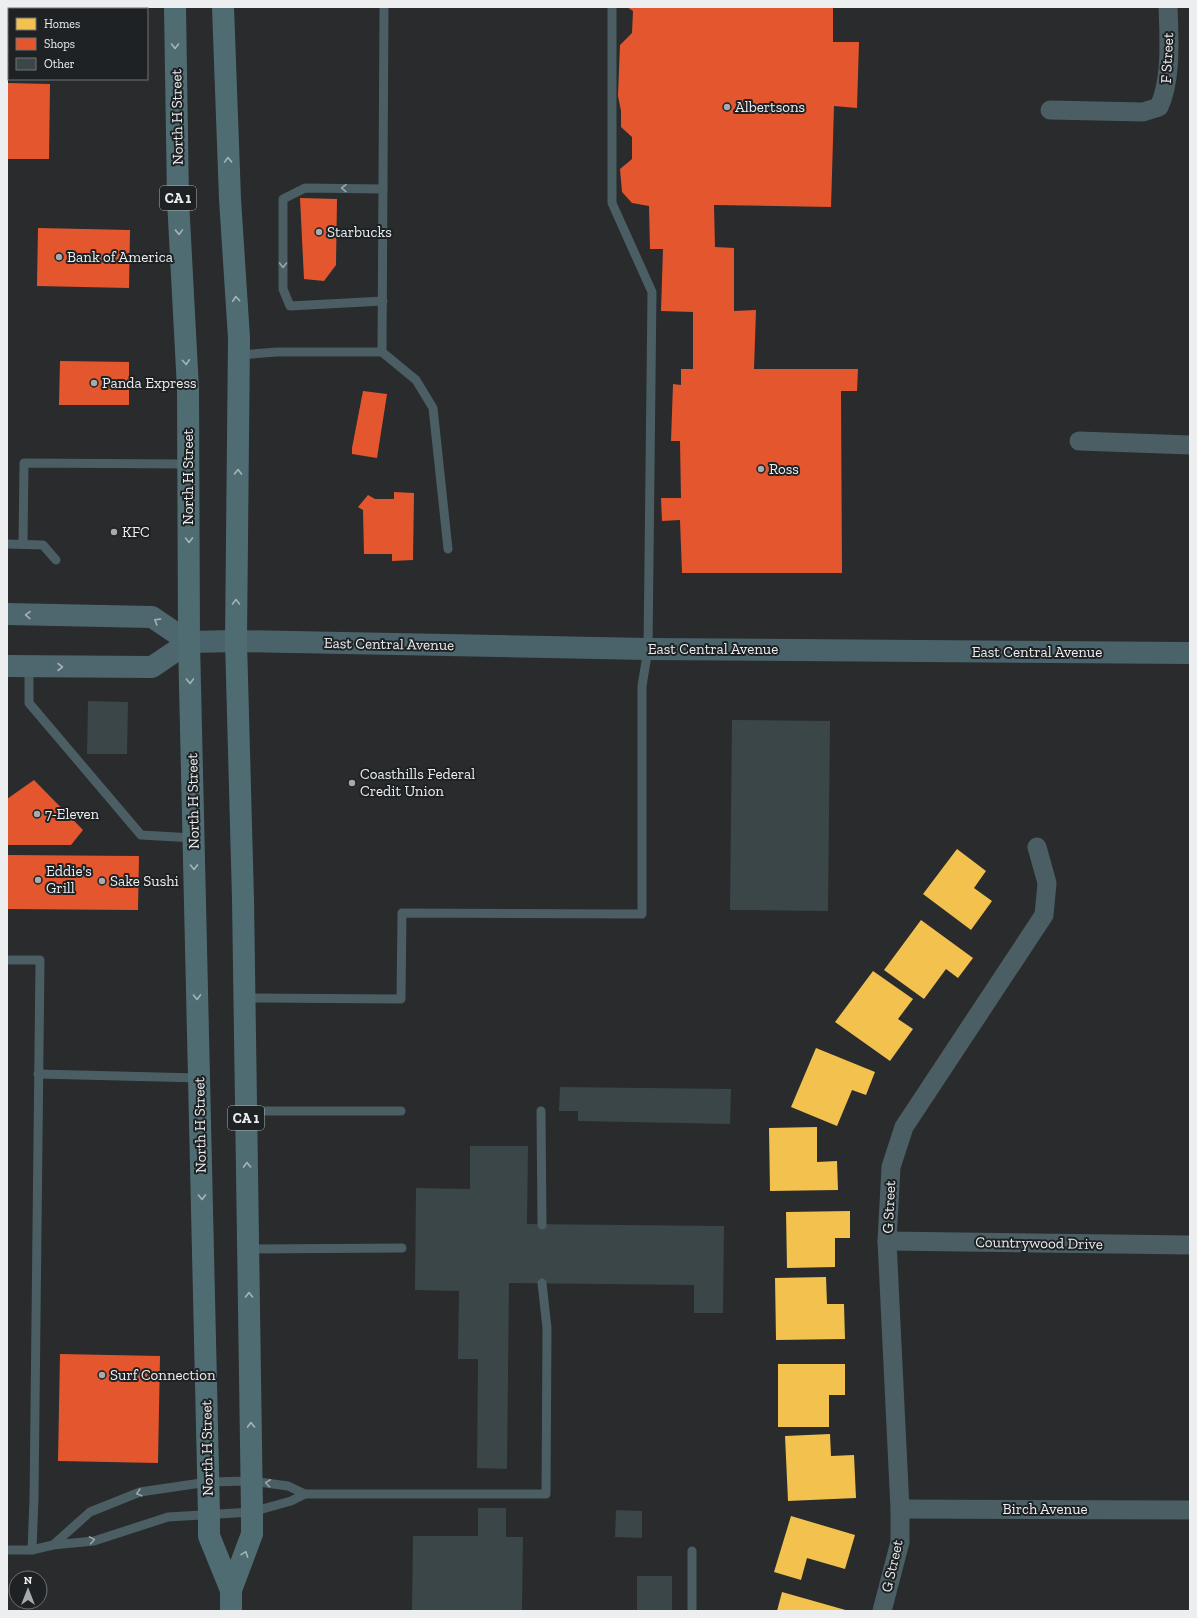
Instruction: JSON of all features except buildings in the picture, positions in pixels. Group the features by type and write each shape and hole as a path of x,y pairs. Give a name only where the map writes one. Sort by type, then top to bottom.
{"highway":[{"name":"North H Street","path":"175,7 178,200 188,389 189,642 208,1514 210,1536 231,1601"},
{"name":"North H Street","path":"223,7 230,199 239,355 236,641 245,998 252,1512 252,1534 231,1601"}],"main road":[{"path":"7,614 152,617 189,642 152,667 7,666"},
{"name":"East Central Avenue","path":"189,642 236,641 648,649 1190,653"}],"street":[{"name":"F Street","path":"1050,110 1143,112 1159,107 1166,93 1169,33 1168,7"},
{"path":"1079,441 1190,445"},
{"name":"G Street","path":"882,1611 900,1542 900,1509 887,1241 891,1167 904,1127 1044,915 1047,883 1038,847"},
{"name":"Countrywood Drive","path":"887,1241 1190,1245"},
{"name":"Birch Avenue","path":"900,1509 1190,1510"}],"lane":[{"path":"382,352 384,7"},
{"path":"245,998 401,999 402,913 642,914 642,686 648,649 652,292 612,204 612,7"},
{"path":"383,189 305,188 283,199 283,289 290,306 383,302"},
{"path":"239,355 277,352 382,352 416,380 434,408 448,549"},
{"path":"23,544 24,463 188,464"},
{"path":"7,544 43,545 56,560"},
{"path":"29,667 29,703 141,835 194,838"},
{"path":"7,960 40,960 34,1499 32,1550"},
{"path":"38,1074 199,1078"},
{"path":"246,1111 401,1111"},
{"path":"541,1111 542,1224"},
{"path":"248,1249 402,1248"},
{"path":"53,1545 90,1512 140,1492 208,1482 251,1481 288,1486 305,1494 546,1494 547,1328 542,1283"},
{"path":"7,1550 32,1550 53,1545 94,1541 168,1516 252,1512 291,1501 305,1494"},
{"path":"692,1551 692,1611"}],"place":[{"name":"Albertsons","path":"727,107"},
{"name":"Starbucks","path":"319,232"},
{"name":"Bank of America","path":"59,257"},
{"name":"Panda Express","path":"94,383"},
{"name":"Ross","path":"761,469"},
{"name":"KFC","path":"114,532"},
{"name":"Coasthills Federal Credit Union","path":"352,783"},
{"name":"7-Eleven","path":"37,814"},
{"name":"Eddie's Grill","path":"38,880"},
{"name":"Sake Sushi","path":"102,881"},
{"name":"Surf Connection","path":"102,1375"}]}
